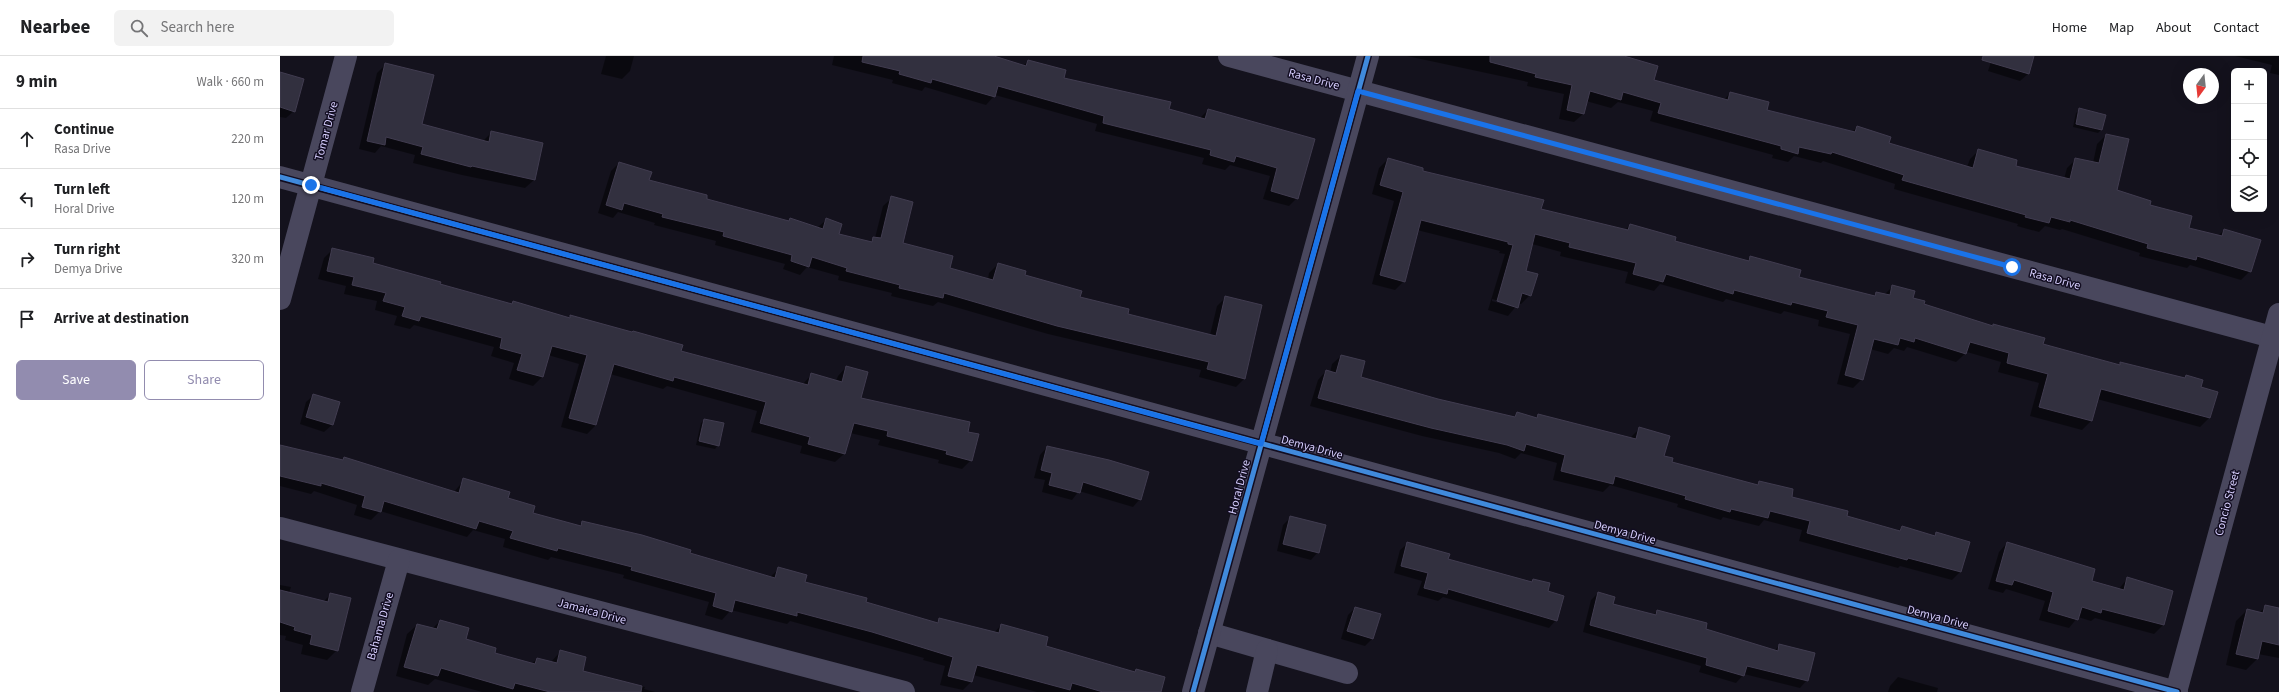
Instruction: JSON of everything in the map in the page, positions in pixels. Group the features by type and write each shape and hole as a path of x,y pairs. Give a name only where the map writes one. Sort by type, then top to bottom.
{"street":[{"name":"Tomar Drive","path":"280,298 346,56"},
{"name":"Rasa Drive","path":"1229,56 2276,338"},
{"name":"Horal Drive","path":"1193,692 1368,56"},
{"name":"Demya Drive","path":"280,177 2176,692"},
{"name":"Concio Street","path":"2176,692 2276,338 2279,314"},
{"name":"Jamaica Drive","path":"280,528 904,692"},
{"name":"Bahama Drive","path":"362,692 399,560"},
{"path":"1209,634 1347,673"},
{"path":"1257,692 1268,650"}],"building":[{"path":"863,56 994,56 1026,66 1028,60 1066,70 1064,78 1171,102 1169,109 1205,119 1208,109 1315,139 1298,199 1271,191 1277,168 1236,156 1234,162 1210,155 1211,150 1103,123 1104,116 998,86 995,97 932,79 931,83 899,74 900,71 862,62"},
{"path":"1490,56 1624,56 1658,66 1654,80 1728,100 1730,92 1769,102 1767,110 1855,132 1857,126 1891,137 1889,143 1973,168 1978,149 2017,160 2016,166 2070,179 2075,158 2099,163 2106,134 2129,139 2117,190 2151,201 2150,205 2192,216 2189,228 2222,236 2224,229 2261,240 2251,272 2197,256 2196,260 2147,248 2148,244 2070,220 2070,222 2051,217 2049,223 2025,217 2026,215 1902,180 1904,175 1832,152 1831,154 1799,147 1798,154 1781,149 1781,146 1658,113 1661,103 1623,92 1621,100 1590,91 1584,114 1567,110 1572,85 1535,77 1536,74 1490,62"},
{"path":"1983,56 2034,56 2029,74 1982,60"},
{"path":"385,63 434,75 422,124 489,142 491,131 543,143 535,180 471,167 421,154 423,147 386,137 385,145 367,141"},
{"path":"280,72 304,79 295,112 280,107"},
{"path":"2079,108 2106,115 2102,130 2076,124"},
{"path":"1388,158 1423,168 1423,171 1544,200 1541,209 1628,230 1630,224 1676,237 1675,241 1749,261 1750,256 1801,270 1799,277 1875,296 1876,292 1890,295 1892,285 1915,291 1913,298 1925,301 1924,304 1993,326 1993,324 2045,338 2043,344 2120,365 2120,362 2185,378 2186,375 2203,380 2201,387 2218,392 2210,418 2101,389 2092,421 2039,407 2048,374 2007,363 2009,353 1970,342 1966,354 1915,338 1914,342 1900,338 1898,345 1874,339 1863,380 1845,375 1858,325 1826,317 1828,311 1792,302 1791,305 1734,290 1733,294 1666,274 1663,282 1633,274 1636,263 1569,247 1570,243 1535,234 1526,271 1538,274 1531,296 1522,293 1518,308 1497,301 1513,245 1508,244 1508,242 1421,220 1405,282 1380,275 1403,192 1380,185"},
{"path":"619,162 652,172 649,180 707,195 707,199 789,221 790,218 823,229 826,218 842,224 839,234 872,242 873,237 881,238 891,196 913,202 903,243 953,256 950,268 993,280 998,263 1026,271 1025,275 1082,291 1080,297 1129,309 1128,314 1216,336 1225,296 1262,305 1245,379 1207,369 1209,362 1057,326 944,293 943,298 899,288 900,285 846,271 847,268 812,257 809,267 791,261 792,255 723,236 724,232 662,217 663,214 624,203 622,210 606,205"},
{"path":"332,248 374,258 373,263 441,282 440,284 512,304 513,301 570,318 570,315 632,332 633,331 683,345 681,351 808,385 811,373 842,382 846,366 868,372 861,398 970,422 968,432 979,434 972,461 946,454 947,451 887,436 888,431 854,423 845,454 808,444 810,437 760,423 766,402 674,377 673,381 614,364 596,425 569,418 587,355 552,346 543,377 517,370 522,354 500,348 502,338 421,316 419,321 402,316 405,307 383,301 386,293 352,285 354,277 327,271"},
{"path":"1341,355 1365,361 1361,377 1438,399 1515,417 1517,412 1537,418 1538,414 1636,439 1639,427 1670,436 1664,456 1673,458 1672,462 1758,485 1759,481 1793,489 1792,497 1848,511 1847,516 1900,531 1902,526 1935,536 1936,532 1970,542 1961,572 1908,558 1907,560 1807,533 1810,521 1770,511 1768,518 1731,509 1730,512 1685,499 1686,496 1615,476 1613,484 1561,471 1565,455 1526,444 1524,451 1507,445 1431,428 1318,398 1326,370 1336,373"},
{"path":"313,394 340,402 333,425 306,417"},
{"path":"704,419 724,423 719,446 699,441"},
{"path":"280,445 343,460 344,457 459,493 463,478 510,492 508,498 535,506 533,513 581,526 582,521 642,535 691,550 690,553 775,578 778,567 807,575 805,582 867,598 866,602 938,623 939,618 999,633 1001,624 1048,637 1046,646 1135,672 1136,669 1165,677 1161,692 1103,692 1072,683 1070,690 977,665 972,682 948,676 953,657 872,632 797,612 797,616 735,600 732,612 713,606 716,593 631,570 632,567 558,548 557,551 510,538 513,531 479,521 476,529 384,501 381,512 362,507 365,496 321,483 321,486 280,476"},
{"path":"1047,446 1109,460 1149,472 1141,500 1083,482 1080,493 1049,485 1052,473 1041,470"},
{"path":"1290,516 1326,525 1319,553 1283,544"},
{"path":"1407,542 1450,554 1448,559 1532,582 1533,579 1550,583 1548,591 1564,596 1557,621 1448,589 1447,594 1424,588 1428,573 1401,566"},
{"path":"2007,542 2095,569 2092,581 2124,590 2127,577 2173,591 2164,625 2102,609 2101,613 2082,607 2078,620 2048,611 2053,592 2014,580 2012,585 1996,581"},
{"path":"280,590 328,602 330,593 351,598 338,651 310,644 312,635 294,630 295,627 280,622"},
{"path":"1598,592 1615,597 1613,604 1656,615 1657,610 1707,623 1706,629 1778,651 1779,644 1815,653 1808,681 1747,666 1744,676 1706,665 1707,658 1590,625"},
{"path":"2265,605 2279,608 2279,645 2262,641 2258,659 2236,654 2247,609 2263,613"},
{"path":"1355,607 1381,614 1373,639 1347,631"},
{"path":"440,620 469,628 466,639 496,648 495,653 535,664 537,658 557,663 560,650 586,657 583,671 642,686 641,692 550,692 515,683 513,689 441,668 438,676 404,667 417,624 437,629"}],"cycle path":[{"path":"1193,692 1368,56"},
{"path":"280,177 2177,692"}],"route":[{"path":"311,185 1261,444 1358,91 2012,267"}]}
